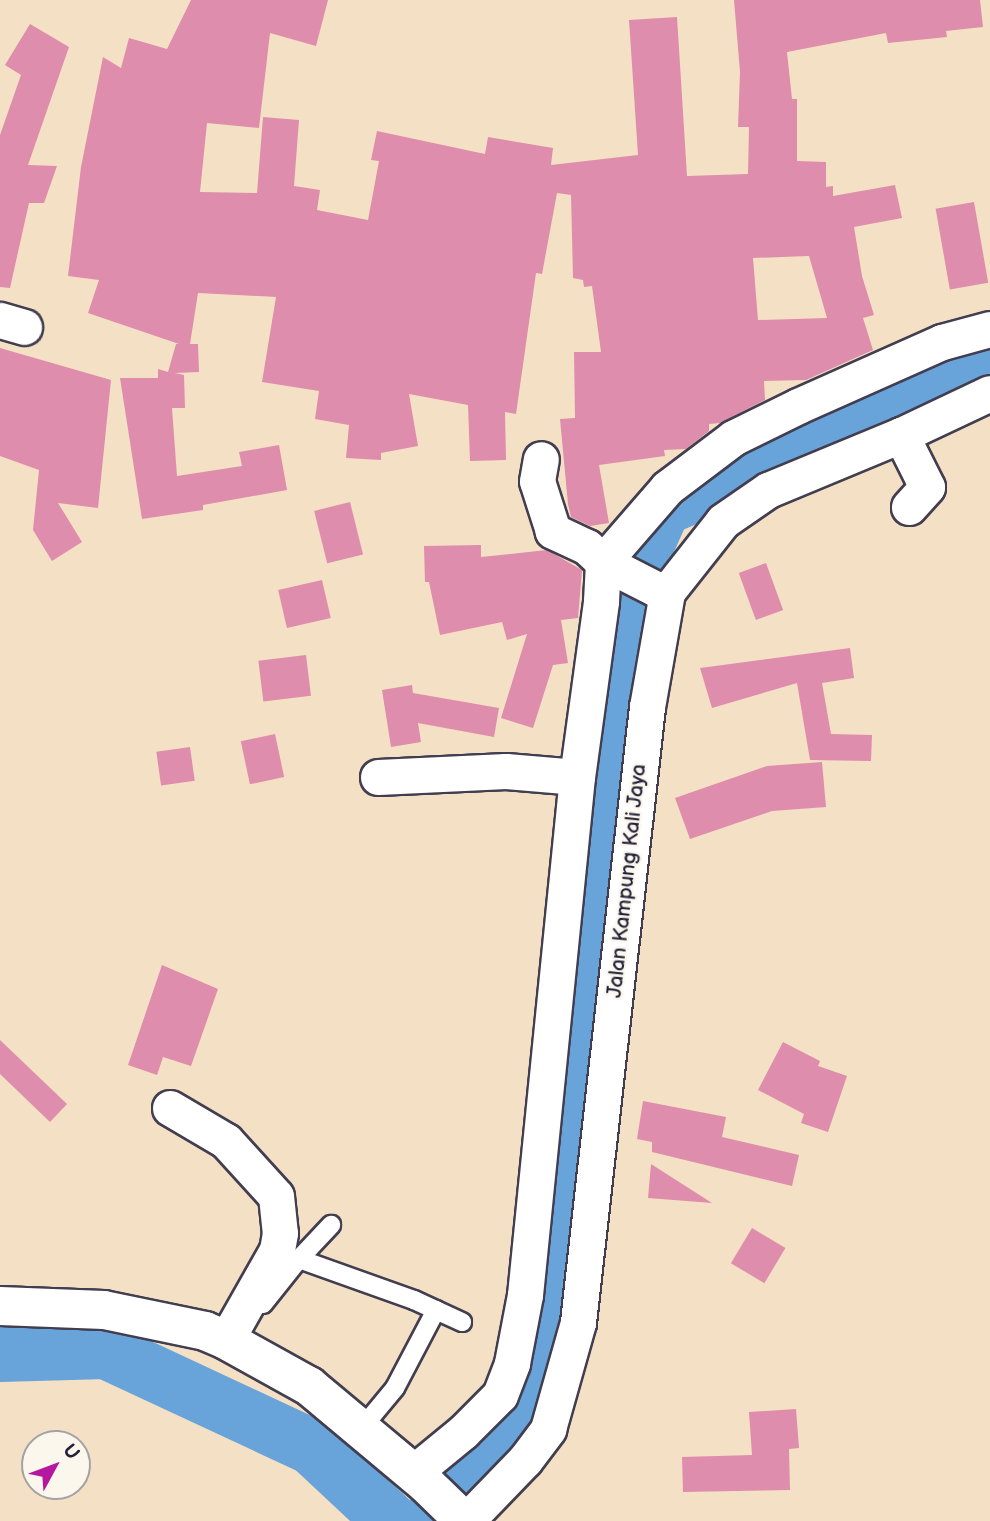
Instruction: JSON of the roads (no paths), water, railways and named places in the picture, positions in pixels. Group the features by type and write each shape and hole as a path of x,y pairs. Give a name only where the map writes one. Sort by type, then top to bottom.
{"main road":[{"path":"3,1299 104,1310 205,1331 232,1343 309,1386 420,1478 461,1518"}],"street":[{"path":"420,1478 500,1395 512,1363 525,1294 577,777 601,601 611,567 667,488 733,438 942,342 990,329"},
{"name":"Jalan Kampung Kali Jaya","path":"461,1518 525,1460 548,1429 578,1322 646,707 662,591 723,522 768,490 901,435 990,393"},
{"path":"901,435 927,487 909,507"},
{"path":"541,459 537,481 553,531 587,547 611,567 662,591"},
{"path":"378,776 506,771 577,777"},
{"path":"170,1108 226,1141 276,1196 280,1233 277,1251 232,1343"}],"lane":[{"path":"232,1343 299,1259 331,1225"},
{"path":"299,1259 436,1310 461,1322"},
{"path":"361,1429 396,1388 436,1310"}],"waterway":[{"path":"429,1521 507,1446 562,1310 584,1021 622,600 663,508 967,377 990,371"},
{"path":"0,1354 106,1351 312,1447 391,1521"}]}
